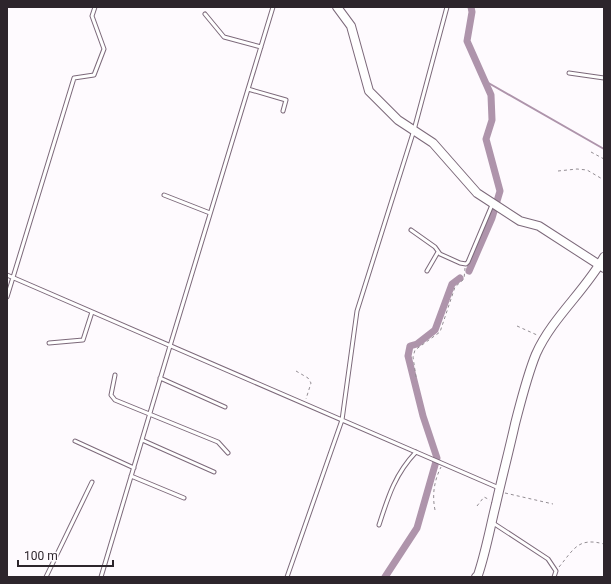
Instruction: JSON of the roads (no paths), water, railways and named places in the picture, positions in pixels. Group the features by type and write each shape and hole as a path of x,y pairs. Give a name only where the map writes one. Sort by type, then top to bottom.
{"street":[{"path":"337,7 351,26 369,91 398,120 433,143 478,193 520,221 538,226 602,267"},
{"path":"476,577 486,550 499,490 521,403 536,354 545,338 575,296 602,267 604,257"}],"lane":[{"path":"7,297 74,78 94,75 104,49 92,16 95,7"},
{"path":"102,577 160,378 273,7"},
{"path":"287,577 342,420 358,310 414,130 447,7"},
{"path":"205,14 224,37 261,47"},
{"path":"569,73 604,78"},
{"path":"248,89 286,100 283,111"},
{"path":"164,195 210,212"},
{"path":"411,230 435,248 440,254 460,263 466,264 492,203"},
{"path":"427,271 438,252"},
{"path":"7,275 443,463 499,490"},
{"path":"49,343 83,340 92,312"},
{"path":"116,375 111,395 115,400 218,442 228,453"},
{"path":"160,378 225,407"},
{"path":"142,440 214,472"},
{"path":"75,441 134,468"},
{"path":"379,525 389,494 404,464 416,452"},
{"path":"131,476 184,498"},
{"path":"46,577 92,482"},
{"path":"492,522 548,559 556,571 554,577"}],"waterway":[{"path":"469,271 492,218 500,191 486,139 492,120 491,95 467,41 472,12 471,7"},
{"path":"485,81 604,149"},
{"path":"385,577 417,528 437,458 423,416 408,356 410,346 417,344 435,330 452,284 460,278"}]}
